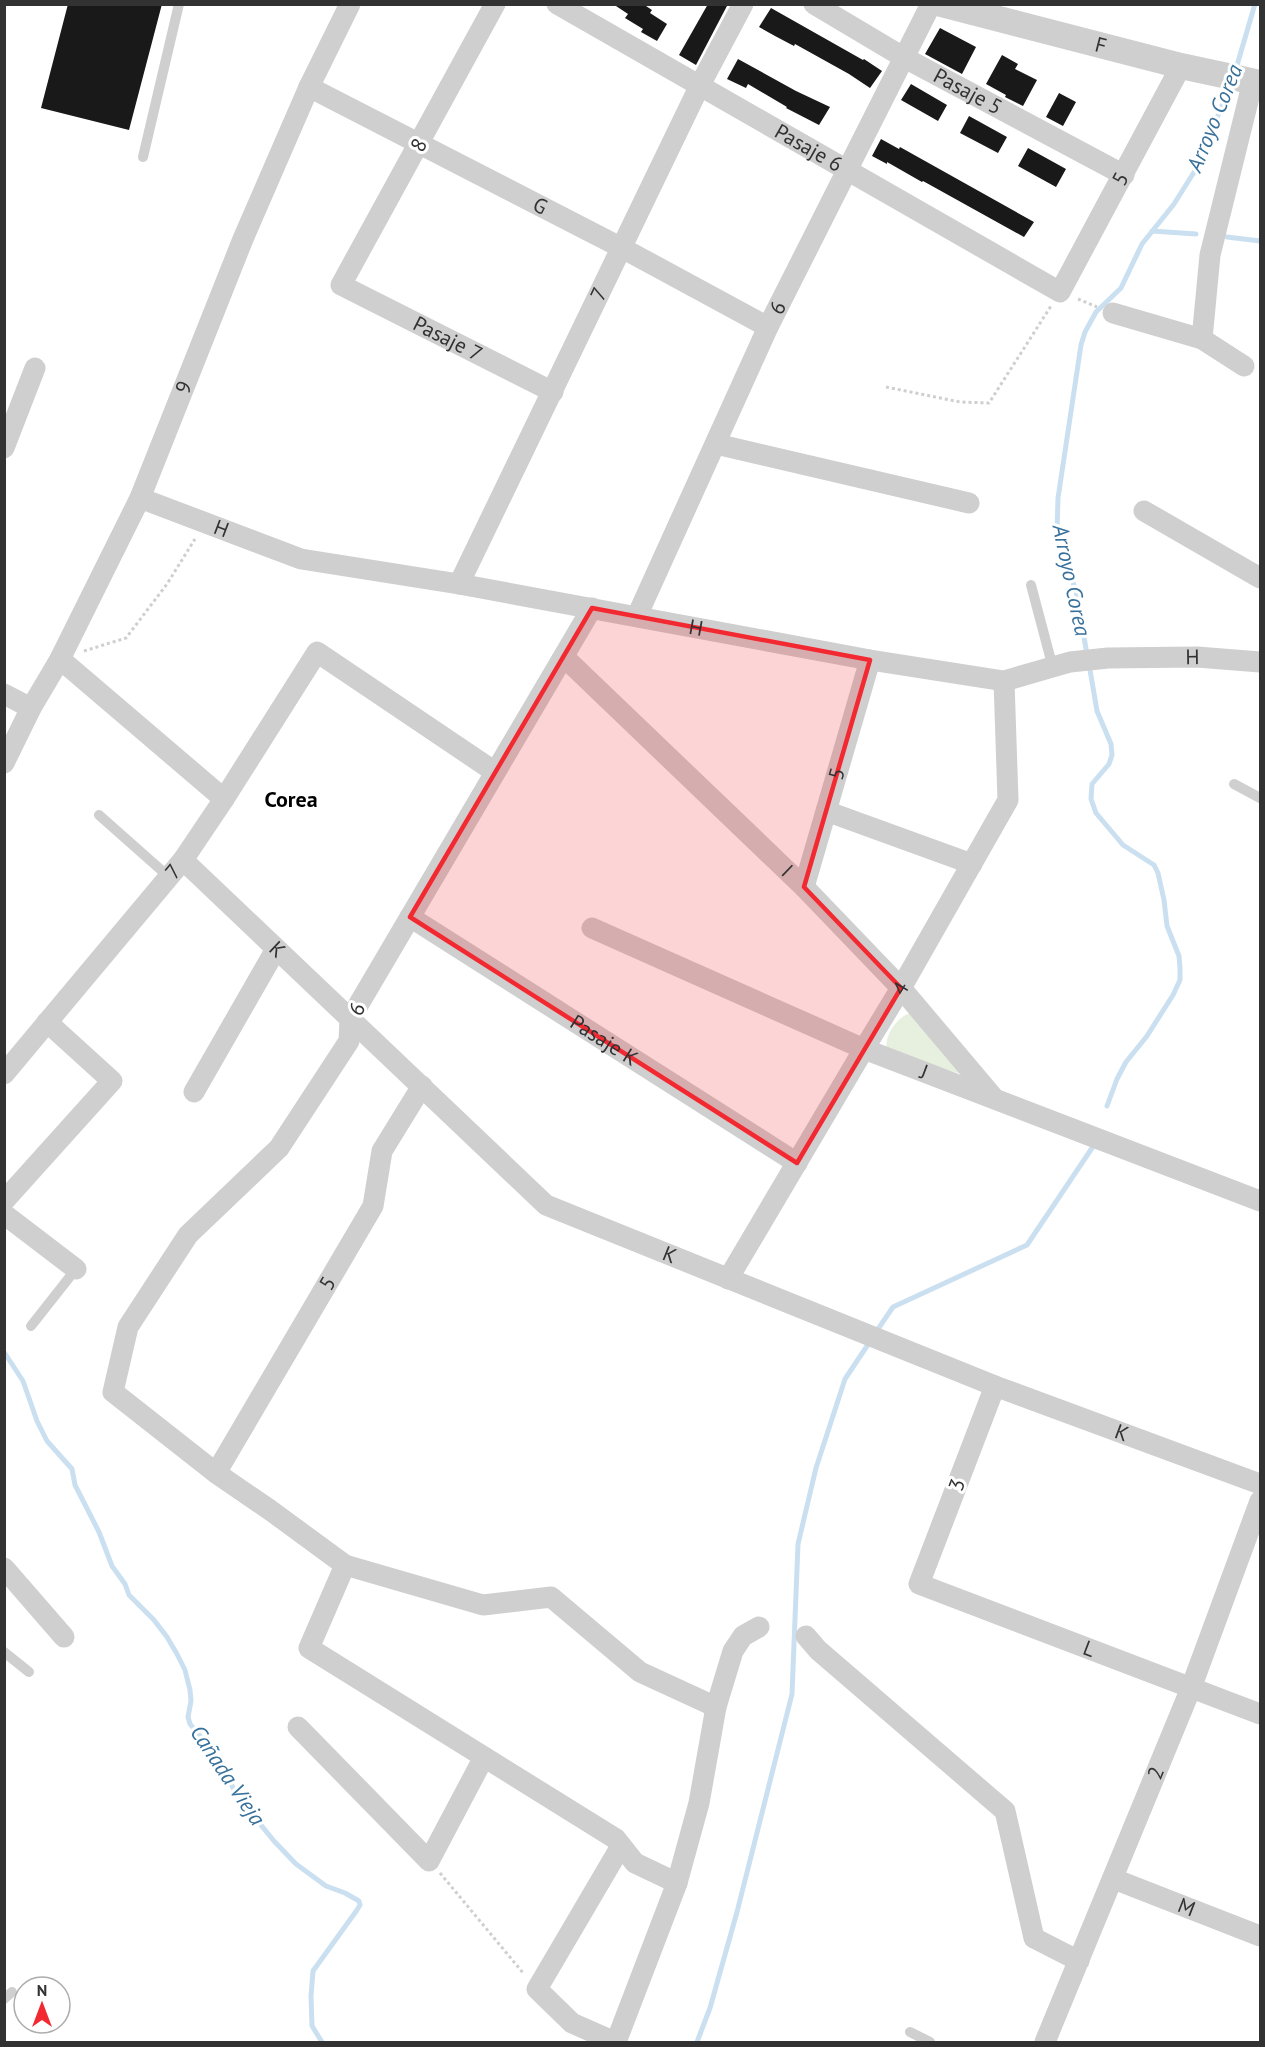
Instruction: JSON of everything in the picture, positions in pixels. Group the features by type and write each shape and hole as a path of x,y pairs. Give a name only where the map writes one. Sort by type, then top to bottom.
{"street":[{"name":"9","path":"4,763 30,708 60,659 140,498 243,239 309,87 350,4"},
{"name":"8","path":"341,285 495,4"},
{"name":"Pasaje 6","path":"557,4 1060,292"},
{"name":"7","path":"459,584 700,85 743,4"},
{"name":"Pasaje 5","path":"813,4 903,57 1124,175"},
{"name":"6","path":"637,616 768,327 931,4"},
{"name":"F","path":"940,4 1181,66 1257,82"},
{"name":"5","path":"1060,292 1181,66"},
{"path":"1202,339 1210,255 1257,82"},
{"name":"G","path":"309,87 622,248 768,327"},
{"name":"Pasaje 7","path":"341,285 553,392"},
{"path":"1113,313 1202,339 1244,366"},
{"path":"4,448 35,368"},
{"path":"716,444 969,503"},
{"name":"H","path":"140,498 301,559 459,584 870,660 1004,681 1062,665 1108,658 1197,657 1260,662"},
{"path":"1144,511 1260,578"},
{"name":"6","path":"216,1473 113,1392 128,1327 188,1235 279,1148 349,1041 350,1019 592,608"},
{"name":"7","path":"4,1074 183,860 317,652 495,772"},
{"name":"I","path":"564,657 804,887 901,988 995,1100"},
{"path":"60,659 224,799"},
{"name":"5","path":"804,887 870,660"},
{"name":"4","path":"728,1279 901,988 1008,800 1004,681"},
{"path":"4,694 30,708"},
{"path":"826,811 972,864"},
{"name":"K","path":"183,860 546,1205 995,1386 1260,1484"},
{"name":"Pasaje K","path":"410,917 797,1163"},
{"name":"J","path":"592,928 864,1049 1260,1201"},
{"path":"194,1092 276,949"},
{"path":"4,1201 112,1082 47,1022"},
{"name":"5","path":"216,1473 373,1206 382,1151 422,1086"},
{"path":"4,1214 76,1269"},
{"name":"3","path":"919,1584 995,1386"},
{"path":"216,1473 345,1565 483,1605 551,1597 639,1672 716,1707"},
{"name":"2","path":"1045,2043 1191,1688 1260,1501"},
{"path":"345,1565 309,1648 616,1839 635,1863 677,1883"},
{"path":"4,1568 64,1637"},
{"name":"L","path":"919,1584 1260,1714"},
{"path":"621,1846 537,1989 572,2023 616,2043 677,1883 699,1803 716,1707 733,1651 743,1636 759,1627"},
{"path":"806,1636 818,1650 1005,1811 1034,1938 1079,1961"},
{"path":"298,1726 429,1861 484,1757"},
{"name":"M","path":"1113,1879 1260,1936"}],"lane":[{"path":"143,158 179,4"},
{"path":"1031,585 1062,665"},
{"path":"1234,784 1260,798"},
{"path":"99,815 169,877"},
{"path":"31,1326 76,1269"},
{"path":"4,1652 29,1672"},
{"path":"910,2031 930,2043"}],"path":[{"path":"886,387 960,402 989,403 1060,292 1113,313"},
{"path":"60,659 126,638 167,584 205,523"},
{"path":"429,1861 537,1989"}],"highlighted area":[{"path":"592,608 870,660 804,887 901,988 797,1163 410,917"}],"green space":[{"path":"911,1013 964,1075 887,1051 887,1040 892,1028 901,1018"}],"building":[{"path":"68,4 162,4 129,130 41,108"},
{"path":"613,4 643,4 652,10 650,13 667,24 657,41 641,32 643,29 625,18 628,14"},
{"path":"708,4 728,4 696,65 679,55"},
{"path":"771,8 882,71 870,88 795,44 794,46 759,27"},
{"path":"940,28 976,47 962,74 925,54"},
{"path":"1002,55 1018,64 1015,69 1037,80 1023,106 986,84"},
{"path":"738,59 830,107 819,125 748,84 746,88 727,79"},
{"path":"911,84 947,105 938,121 901,100"},
{"path":"1059,93 1076,102 1063,126 1046,117"},
{"path":"969,116 1007,137 998,153 960,133"},
{"path":"881,139 899,149 900,147 1034,222 1024,237 923,181 872,156"},
{"path":"1028,148 1066,169 1056,187 1018,166"}],"waterway":[{"name":"Arroyo Corea","path":"1235,72 1255,4"},
{"name":"Arroyo Corea","path":"1087,655 1077,595 1057,533 1058,498 1081,345 1096,312 1121,288 1142,244 1174,204 1196,169 1231,84"},
{"path":"1152,231 1196,234"},
{"path":"1227,237 1260,241"},
{"name":"Arroyo Corea","path":"1089,664 1097,711 1111,744 1112,755 1109,764 1092,784 1091,799 1096,813 1123,845 1154,865 1164,900 1167,926 1179,956 1180,968 1180,980 1173,995 1147,1036 1126,1062 1107,1106"},
{"path":"876,1332 893,1307 1027,1245 1092,1148"},
{"path":"697,2042 710,2008 737,1912 792,1694 798,1544 816,1468 845,1379 871,1340"},
{"name":"Cañada Vieja","path":"4,1352 23,1381 37,1421 47,1441 72,1469 75,1485 99,1532 112,1566 125,1584 129,1595 154,1620 177,1654 185,1670 190,1690 191,1701 188,1717 190,1724 213,1751 238,1797 274,1841 296,1864 326,1886 359,1901 360,1905 357,1910 313,1971 312,2026 322,2042"}],"district":[{"name":"Corea","path":"291,799"}]}
